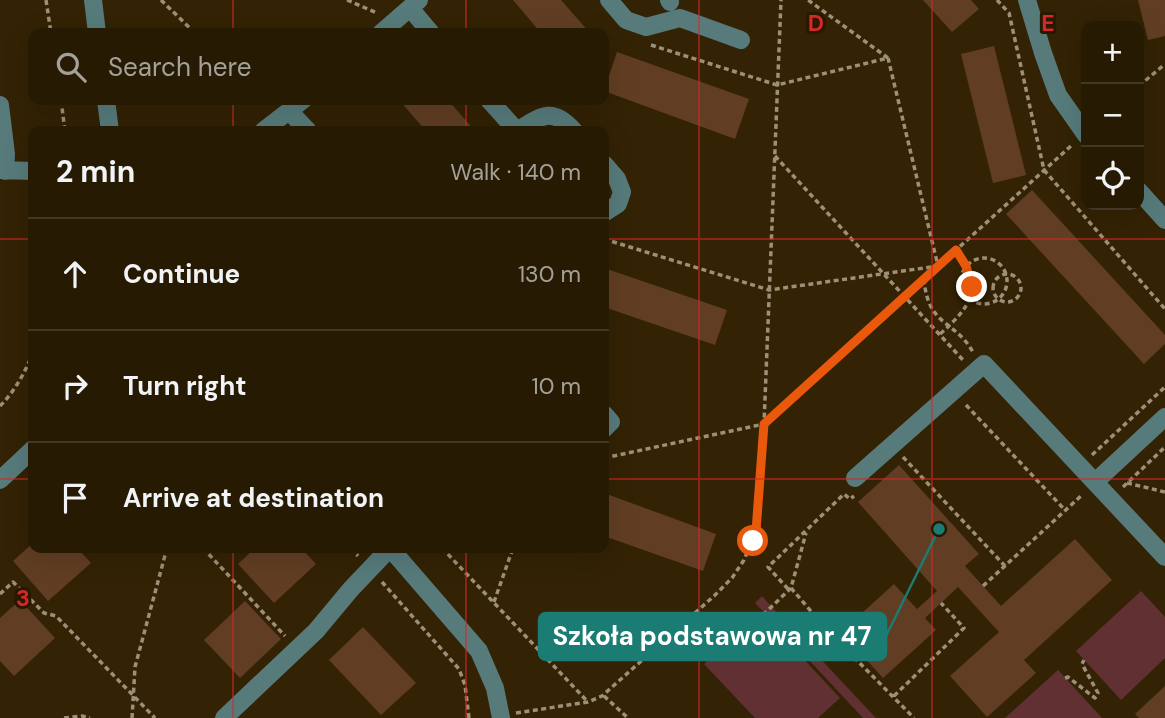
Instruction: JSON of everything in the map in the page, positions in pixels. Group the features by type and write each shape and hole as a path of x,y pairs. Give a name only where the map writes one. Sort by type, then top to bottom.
{"street":[{"path":"93,0 96,28"},
{"path":"609,0 626,20 646,27 680,18 741,40"},
{"path":"1027,0 1042,53 1058,95 1081,128"},
{"path":"387,28 414,4 428,28"},
{"path":"107,105 109,126"},
{"path":"494,105 512,126"},
{"path":"270,126 296,106 305,126"},
{"path":"1,114 3,171 28,171"},
{"path":"524,126 541,115 556,116 570,126"},
{"path":"609,170 617,179 622,192 618,204 609,210"},
{"path":"1144,197 1165,220"},
{"path":"857,484 892,445 985,363 1081,466 1091,486 1111,498 1165,557"},
{"path":"1091,486 1165,417"},
{"path":"0,480 28,454"},
{"path":"224,718 298,649 385,553"},
{"path":"394,553 479,651 495,688 501,717"}],"path":[{"path":"46,0 50,28"},
{"path":"160,0 190,28"},
{"path":"347,0 395,21"},
{"path":"501,717 588,702 604,695 732,578 744,560 756,531 764,424 780,0"},
{"path":"808,0 888,58 938,266"},
{"path":"997,0 1009,13 1044,170 1165,309"},
{"path":"639,41 777,85 888,58"},
{"path":"1141,84 1165,64"},
{"path":"62,105 64,126"},
{"path":"609,457 764,424 1081,138"},
{"path":"775,156 904,297"},
{"path":"609,241 769,290 938,266"},
{"path":"940,334 965,311 972,287 966,266 956,250"},
{"path":"1007,274 996,279 992,291 998,299 1006,303 1012,302 1020,292 1018,280 1007,274 1001,264 987,257 979,258 966,266 961,282 963,290 969,298 982,304 998,299 1007,287 1007,274"},
{"path":"924,279 927,301 932,310 967,341 979,368"},
{"path":"0,405 10,396 28,365"},
{"path":"1081,466 1165,387"},
{"path":"960,400 1065,510"},
{"path":"892,445 1005,566"},
{"path":"1111,498 1165,447"},
{"path":"1127,483 1165,492"},
{"path":"857,484 850,499 844,494 768,567 914,718"},
{"path":"983,586 1091,486"},
{"path":"763,615 789,588 806,530"},
{"path":"132,718 135,667 166,553"},
{"path":"208,553 298,649"},
{"path":"356,553 459,669 469,718"},
{"path":"447,553 588,702"},
{"path":"494,603 511,553"},
{"path":"0,594 13,582 44,613 56,616 155,718"},
{"path":"894,696 964,628 941,603"},
{"path":"1065,678 1068,677 1095,698 1098,693 1082,664 1084,660"},
{"path":"604,695 628,718"},
{"path":"64,718 90,718"}],"shaded area":[{"path":"1141,591 1165,617 1165,658 1121,700 1076,651"},
{"path":"762,596 876,718 863,718 755,603"},
{"path":"760,612 840,698 818,718 755,718 704,664"},
{"path":"1058,670 1102,718 1005,718"}],"building":[{"path":"513,0 561,0 586,28 537,28"},
{"path":"923,0 971,0 979,9 952,32"},
{"path":"1138,0 1165,0 1165,36 1148,40"},
{"path":"994,46 1026,175 993,183 961,54"},
{"path":"617,52 749,99 735,139 609,93 609,76"},
{"path":"403,105 452,105 471,126 422,126"},
{"path":"1032,190 1165,335 1165,344 1144,364 1006,214"},
{"path":"609,270 727,310 715,345 609,309"},
{"path":"899,465 979,554 965,566 1001,606 1075,539 1112,580 1024,660 1036,673 987,717 950,676 999,632 958,587 925,618 936,630 883,678 841,632 894,584 917,609 937,591 858,502"},
{"path":"609,495 716,534 703,571 609,538"},
{"path":"28,548 28,553 82,553 91,563 48,601 13,561"},
{"path":"250,553 306,553 316,564 274,603 238,564"},
{"path":"20,600 55,638 14,676 0,661 0,618"},
{"path":"245,601 281,639 240,678 204,640"},
{"path":"363,627 416,683 381,715 329,660"},
{"path":"1165,686 1165,718 1139,718 1135,714"}],"place":[{"name":"Szkoła podstawowa nr 47","path":"939,529"}],"route":[{"path":"753,541 764,424 956,250 966,266 972,287"}]}
